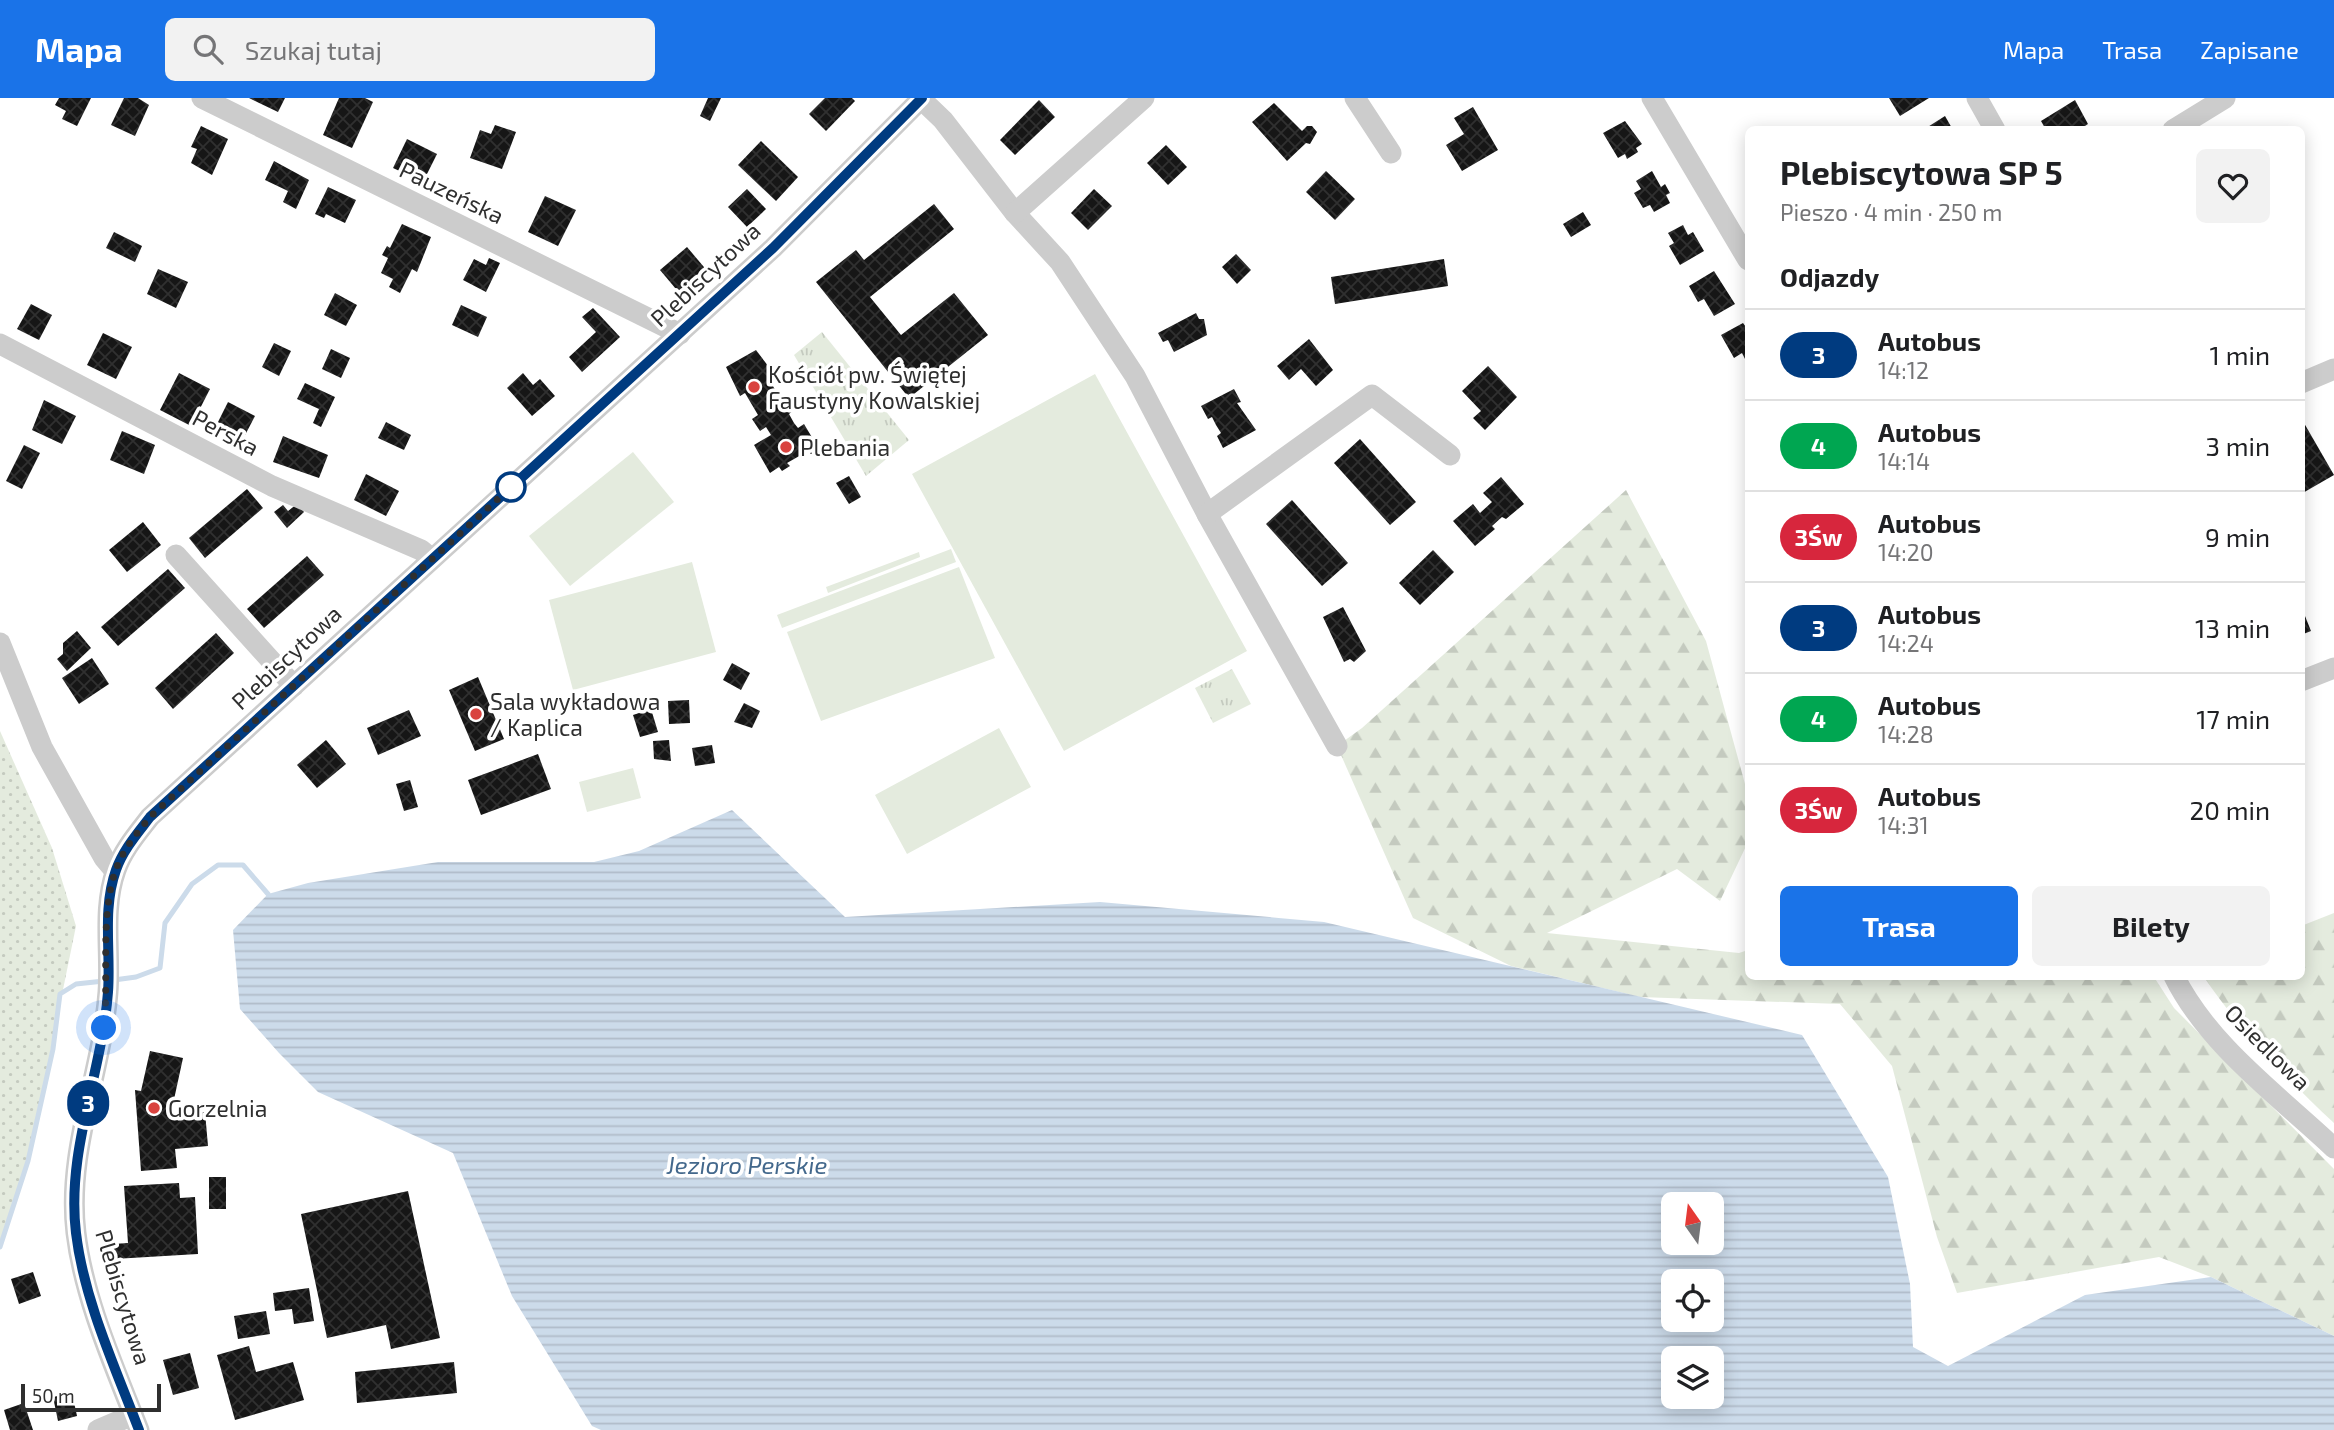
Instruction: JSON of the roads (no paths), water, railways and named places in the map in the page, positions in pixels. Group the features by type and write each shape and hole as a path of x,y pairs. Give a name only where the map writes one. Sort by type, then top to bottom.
{"street":[{"name":"Pauzeńska","path":"202,98 680,334"},
{"path":"1015,213 1144,98"},
{"path":"1355,98 1391,153"},
{"path":"1652,98 1745,255"},
{"path":"1977,98 1993,126"},
{"path":"2180,126 2225,98"},
{"name":"Plebiscytowa","path":"136,1422 83,1268 73,1200 80,1143 104,1028 110,898 115,871 130,843 150,817 773,248 916,100"},
{"path":"916,100 943,120 1015,213 1060,261 1135,376 1207,514 1337,746"},
{"name":"Perska","path":"0,344 272,486 421,550 432,558"},
{"path":"2305,381 2334,369"},
{"path":"1207,514 1371,395 1450,455"},
{"path":"176,555 293,686"},
{"path":"0,643 42,747 104,858 115,871"},
{"path":"2305,679 2334,668"},
{"name":"Osiedlowa","path":"2176,980 2184,996 2225,1046 2334,1148"},
{"path":"98,1430 136,1422"}],"water":[{"name":"Jezioro Perskie","path":"732,810 845,917 1100,902 1324,922 1802,1035 1888,1177 1910,1284 1913,1347 1948,1366 2085,1295 2211,1277 2334,1336 2334,1430 601,1430 592,1426 512,1296 453,1153 318,1092 279,1053 240,1009 233,930 268,894 308,883 438,862 594,862 639,851"}],"waterway":[{"path":"114,980 136,977 160,968 165,923 192,884 218,865 243,865 268,894"},
{"path":"0,1247 28,1161 53,1049 60,994 76,984 104,981"}],"place":[{"name":"Kościół pw. Świętej Faustyny Kowalskiej","path":"754,387"},
{"name":"Plebania","path":"786,447"},
{"name":"Sala wykładowa / Kaplica","path":"476,714"},
{"name":"Gorzelnia","path":"154,1108"}]}
